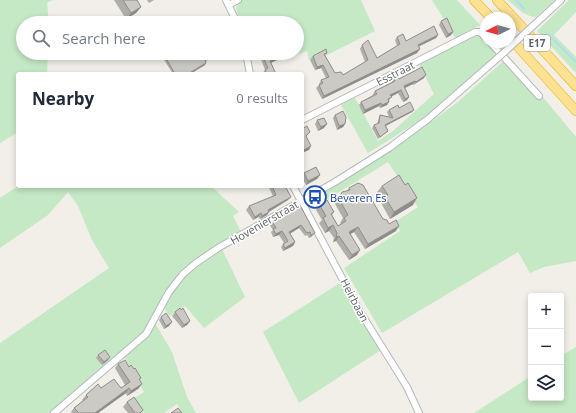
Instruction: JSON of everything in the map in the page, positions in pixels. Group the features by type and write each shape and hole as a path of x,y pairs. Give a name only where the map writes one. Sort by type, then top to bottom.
{"highway":[{"path":"474,0 485,12"},
{"name":"E17","path":"497,0 576,86"},
{"name":"E17","path":"516,45 576,111"}],"street":[{"path":"234,16 228,3 238,0"},
{"name":"Hovenierstraat","path":"54,413 146,334 169,292 183,274 196,263 218,248 301,201 388,148 428,119 561,0"},
{"name":"Esstraat","path":"304,119 475,32 480,32"},
{"path":"495,48 539,96"},
{"path":"247,60 250,72"},
{"name":"Heirbaan","path":"294,188 377,341 406,387 418,413"}],"green space":[{"path":"0,0 53,0 47,3 48,16 16,16 16,60 48,60 47,72 16,72 16,133 0,143"},
{"path":"242,0 361,0 375,31 321,58 319,55 309,60 307,51 304,52 304,16 238,16 236,8"},
{"path":"432,0 457,0 480,25 455,38"},
{"path":"508,0 555,0 536,17 532,17 524,13"},
{"path":"569,0 576,0 576,12 554,35 576,57 576,73 537,31"},
{"path":"478,32 480,34 480,48 492,48 497,54 424,118 368,153 340,103 354,96 378,141 393,131 434,94 419,64"},
{"path":"509,56 576,137 576,261 544,267 530,273 518,252 382,333 344,268 400,231 395,222 418,207 388,162 310,210 306,203 389,152 458,102"},
{"path":"16,187 213,188 239,212 233,216 241,232 177,278 158,305 146,329 139,337 49,413 0,413 0,343 109,268 92,240 78,206 68,192 48,215 0,248 0,198"},
{"path":"222,249 245,297 204,328 185,306 169,316 163,306 185,276"},
{"path":"343,281 381,350 299,403 263,332"},
{"path":"155,323 172,352 187,397 196,413 182,413 177,404 164,413 143,413 133,399 144,392 124,357"},
{"path":"576,347 576,413 474,413 528,378 528,401 564,401 564,354"}],"building":[{"path":"123,0 137,0 141,7 131,13"},
{"path":"447,18 453,32 448,34 441,21"},
{"path":"434,26 438,35 418,45 420,49 324,96 319,85 323,83 321,80 329,77 323,65 317,67 313,56 326,49 327,53 324,54 335,73 341,72 343,75 368,60 362,45 368,40 377,58 400,44 397,37 403,34 406,41"},
{"path":"167,60 205,60 206,63 191,72 174,72"},
{"path":"264,60 272,60 270,61 275,72 266,72 265,70 268,68"},
{"path":"422,67 426,75 416,82 415,81 404,86 409,97 405,99 401,90 390,95 392,97 388,99 389,102 382,105 381,103 365,110 361,102 377,94 375,91 395,81 393,77 397,75 399,79"},
{"path":"410,102 414,110 385,125 388,131 380,137 374,125 379,123 380,115 393,118 389,110 398,105 399,108"},
{"path":"343,111 346,117 345,124 339,126 335,115"},
{"path":"324,118 327,124 321,127 317,120"},
{"path":"307,126 310,132 306,136 311,146 304,150 304,128"},
{"path":"316,167 320,175 308,181 304,173"},
{"path":"399,175 405,185 408,183 417,198 394,212 385,197 388,195 382,186"},
{"path":"358,183 363,185 383,219 387,220 389,224 396,220 399,226 368,244 358,227 349,232 360,250 352,255 339,236 336,237 337,233 333,225 328,228 323,218 326,216 319,204 327,200 334,212 331,214 338,226 346,221 344,218 348,215 339,199 342,192 350,190 349,188"},
{"path":"273,188 286,188 291,197 268,210 269,212 262,216 261,213 255,217 249,206 276,195"},
{"path":"300,205 315,233 311,235 310,232 307,233 301,225 289,232 295,242 285,248 283,244 288,241 282,231 276,234 273,229 276,228 272,221"},
{"path":"180,308 181,310 183,308 190,321 184,325 175,312"},
{"path":"166,313 172,322 166,326 161,317"},
{"path":"105,350 110,357 104,362 98,355"},
{"path":"125,360 129,367 131,365 134,369 135,368 141,378 139,379 142,384 131,391 129,388 95,413 79,413 74,408 88,397 86,395 98,384 101,388 114,379 121,388 130,382 118,364"},
{"path":"134,397 143,410 140,413 135,413 127,402"},
{"path":"178,408 182,413 171,413"}],"waterway":[{"path":"516,0 524,9"},
{"path":"548,34 576,62"}],"place":[{"name":"Beveren Es","path":"315,197"}]}
